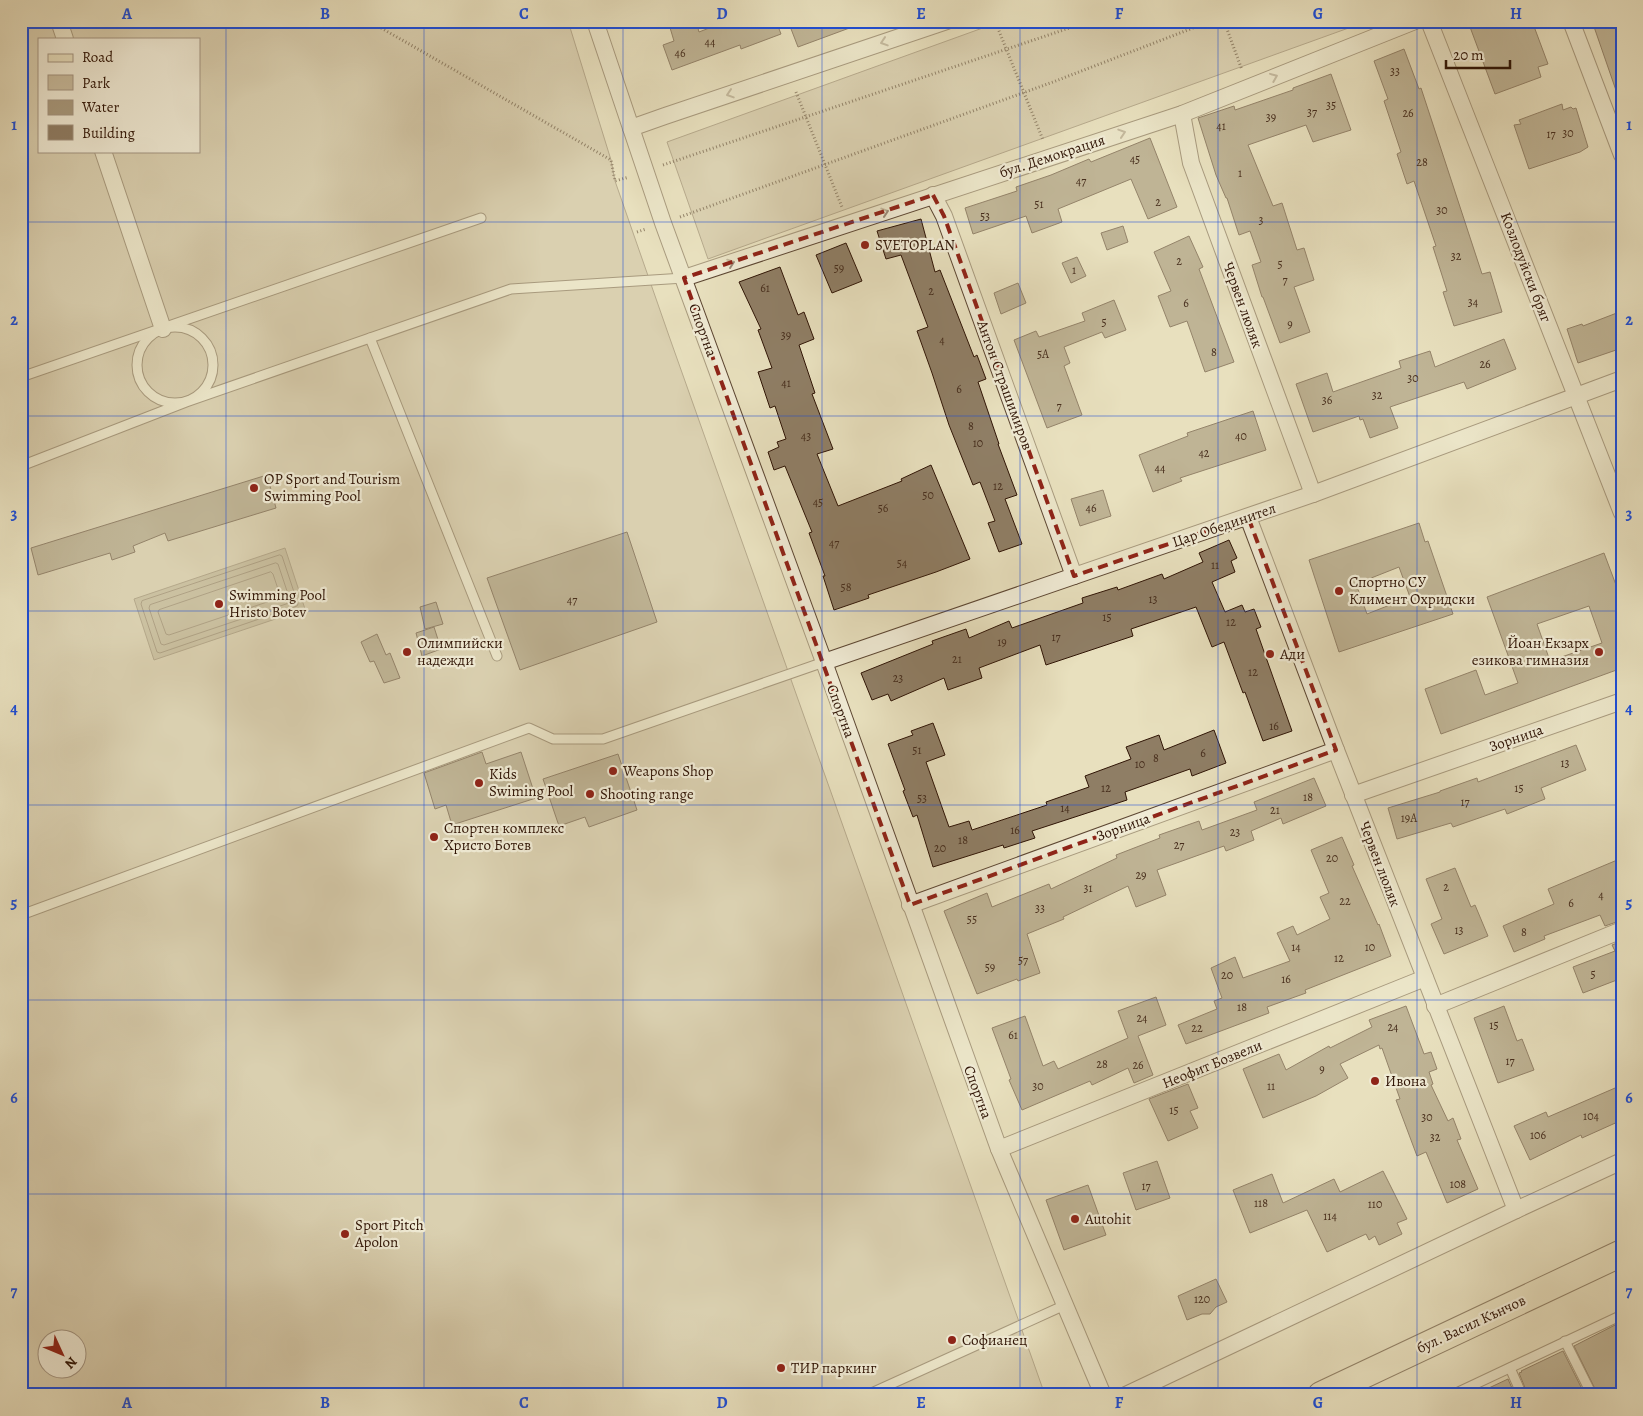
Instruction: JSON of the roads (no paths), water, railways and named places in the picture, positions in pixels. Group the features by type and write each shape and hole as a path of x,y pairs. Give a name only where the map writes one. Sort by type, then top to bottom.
{"main road":[{"name":"бул. Васил Кънчов","path":"1321,1395 1622,1253"}],"street":[{"path":"59,21 65,38"},
{"name":"Спортна","path":"595,21 663,223 824,662 999,1149 1103,1395"},
{"path":"631,128 947,21"},
{"name":"бул. Демокрация","path":"684,278 1182,114 1415,21"},
{"name":"Козлодуйски бряг","path":"1429,21 1622,513"},
{"path":"1571,21 1622,155"},
{"name":"Червен люляк","path":"1182,114 1191,163 1313,494"},
{"path":"103,152 163,329"},
{"name":"Антон Страшимиров","path":"933,196 944,216 1074,576"},
{"name":"Цар Обединител","path":"824,662 1313,494 1622,379"},
{"name":"Червен люляк","path":"1248,517 1353,795 1516,1210"},
{"name":"Зорница","path":"1353,795 1622,701"},
{"name":"Зорница","path":"910,904 1336,750"},
{"path":"1436,1006 1622,930"},
{"name":"Неофит Бозвели","path":"999,1149 1424,978"},
{"path":"1126,1395 1622,1161"}],"lane":[{"path":"21,377 481,218"},
{"path":"21,466 186,402 511,289 684,278"},
{"path":"179,327 192,331 202,339 210,350 213,370 207,385 186,402 165,403 153,397 143,388 138,376 136,366 139,351 146,340 163,329 179,327"},
{"path":"370,338 498,656"},
{"path":"21,915 529,728 553,739 603,739 824,662"},
{"path":"867,1395 1065,1305"},
{"path":"1454,1394 1622,1315"},
{"path":"1565,1341 1592,1395"},
{"path":"1510,1368 1522,1395"}],"water":[{"name":"Swimming Pool Hristo Botev","path":"285,548 305,609 154,660 134,599"}],"place":[{"name":"SVETOPLAN","path":"865,245"},
{"name":"OP Sport and Tourism Swimming Pool","path":"254,488"},
{"name":"Спортно СУ Климент Охридски","path":"1339,591"},
{"name":"Swimming Pool Hristo Botev","path":"219,604"},
{"name":"Олимпийски надежди","path":"407,652"},
{"name":"Йоан Екзарх езикова гимназия","path":"1599,652"},
{"name":"Ади","path":"1270,654"},
{"name":"Weapons Shop","path":"613,771"},
{"name":"Kids Swiming Pool","path":"479,783"},
{"name":"Shooting range","path":"590,794"},
{"name":"Спортен комплекс Христо Ботев","path":"434,837"},
{"name":"Ивона","path":"1375,1081"},
{"name":"Autohit","path":"1075,1219"},
{"name":"Sport Pitch Apolon","path":"345,1234"},
{"name":"Софианец","path":"952,1340"},
{"name":"ТИР паркинг","path":"781,1368"}]}
